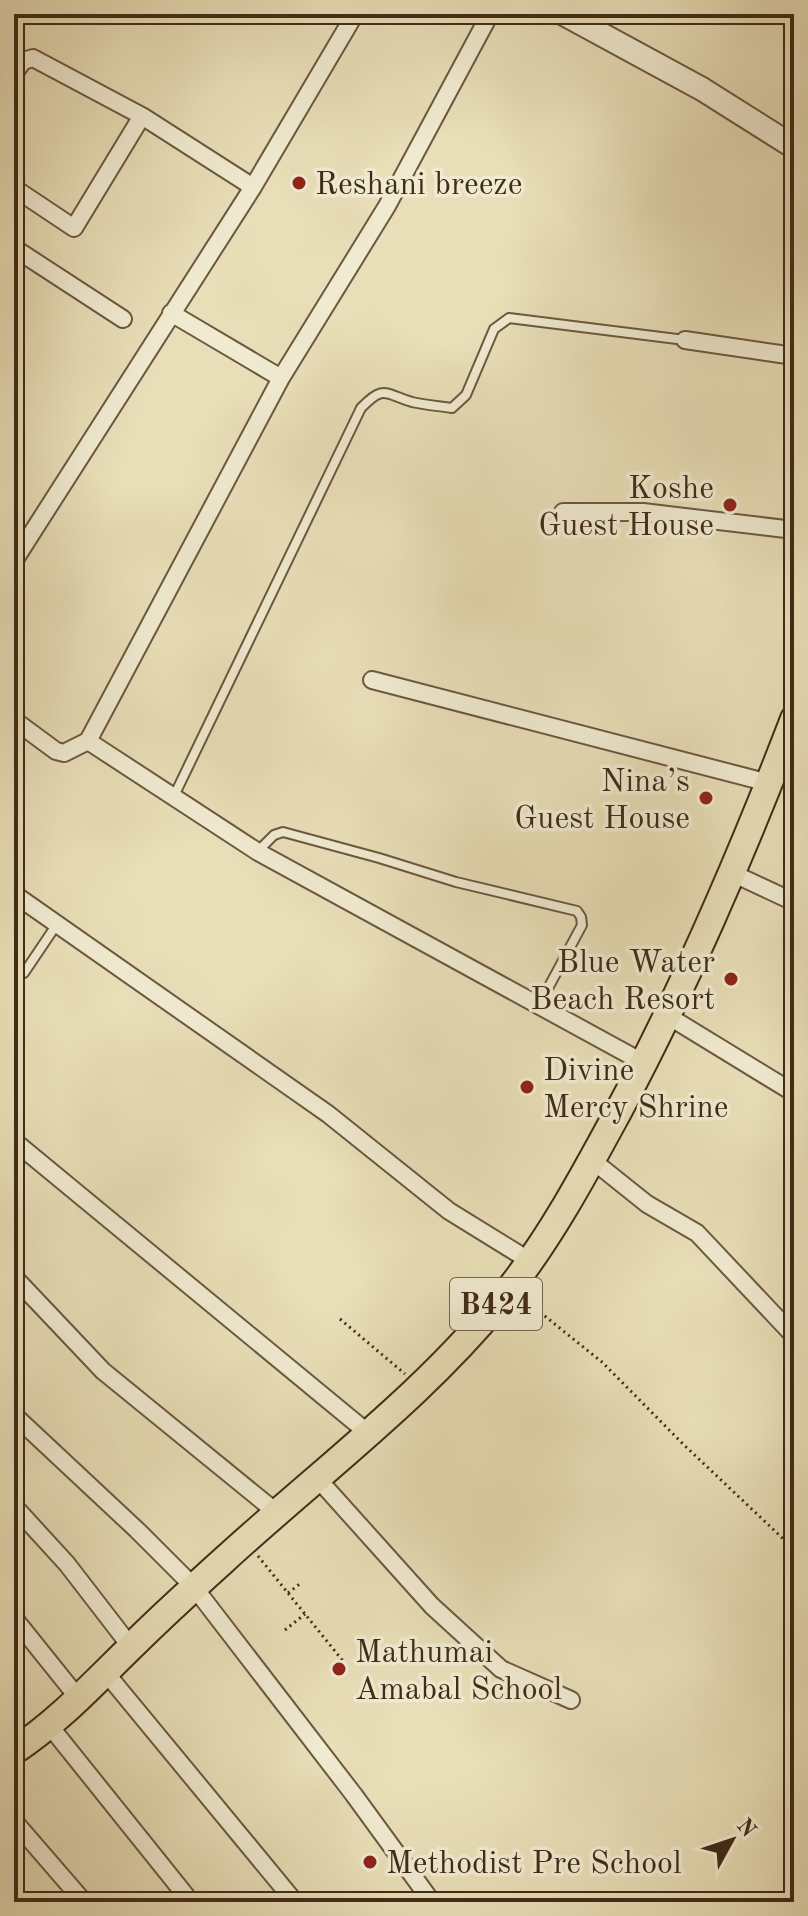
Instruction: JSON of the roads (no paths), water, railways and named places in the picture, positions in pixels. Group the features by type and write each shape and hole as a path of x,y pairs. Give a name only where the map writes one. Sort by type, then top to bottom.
{"main road":[{"name":"B424","path":"17,1742 49,1725 79,1699 194,1587 421,1386 510,1288 592,1160 668,1016 734,874 794,719"}],"street":[{"path":"14,561 253,187 355,14"},
{"path":"14,720 56,751 64,753 88,741 281,378 387,206 490,14"},
{"path":"564,14 702,89 794,147"},
{"path":"14,74 23,61 33,58 142,116 253,187"},
{"path":"14,188 74,228 142,116"},
{"path":"14,248 123,319"},
{"path":"171,313 281,378"},
{"path":"685,340 794,356"},
{"path":"563,512 643,512 794,530"},
{"path":"372,680 769,783"},
{"path":"88,741 258,852 644,1063"},
{"path":"734,874 794,902"},
{"path":"14,894 328,1114 449,1211 530,1261"},
{"path":"668,1016 794,1093"},
{"path":"14,1141 368,1433"},
{"path":"592,1160 647,1204 697,1233 794,1336"},
{"path":"14,1277 103,1371 276,1512"},
{"path":"14,1415 194,1587 432,1902"},
{"path":"318,1479 432,1606 501,1669 571,1700"},
{"path":"14,1506 67,1564 131,1647"},
{"path":"14,1618 79,1699"},
{"path":"106,1673 295,1902"},
{"path":"49,1725 191,1902"},
{"path":"14,1821 84,1902"}],"lane":[{"path":"174,796 361,408 374,394 386,391 413,402 452,408 466,395 494,329 509,318 685,340"},
{"path":"258,852 274,835 283,832 443,879 577,911 582,925 539,1005"},
{"path":"14,976 24,973 57,924"}],"place":[{"name":"Reshani breeze","path":"299,183"},
{"name":"Koshe Guest House","path":"730,505"},
{"name":"Nina’s Guest House","path":"706,798"},
{"name":"Blue Water Beach Resort","path":"731,979"},
{"name":"Divine Mercy Shrine","path":"527,1087"},
{"name":"Mathumai Amabal School","path":"339,1669"},
{"name":"Methodist Pre School","path":"370,1862"}]}
